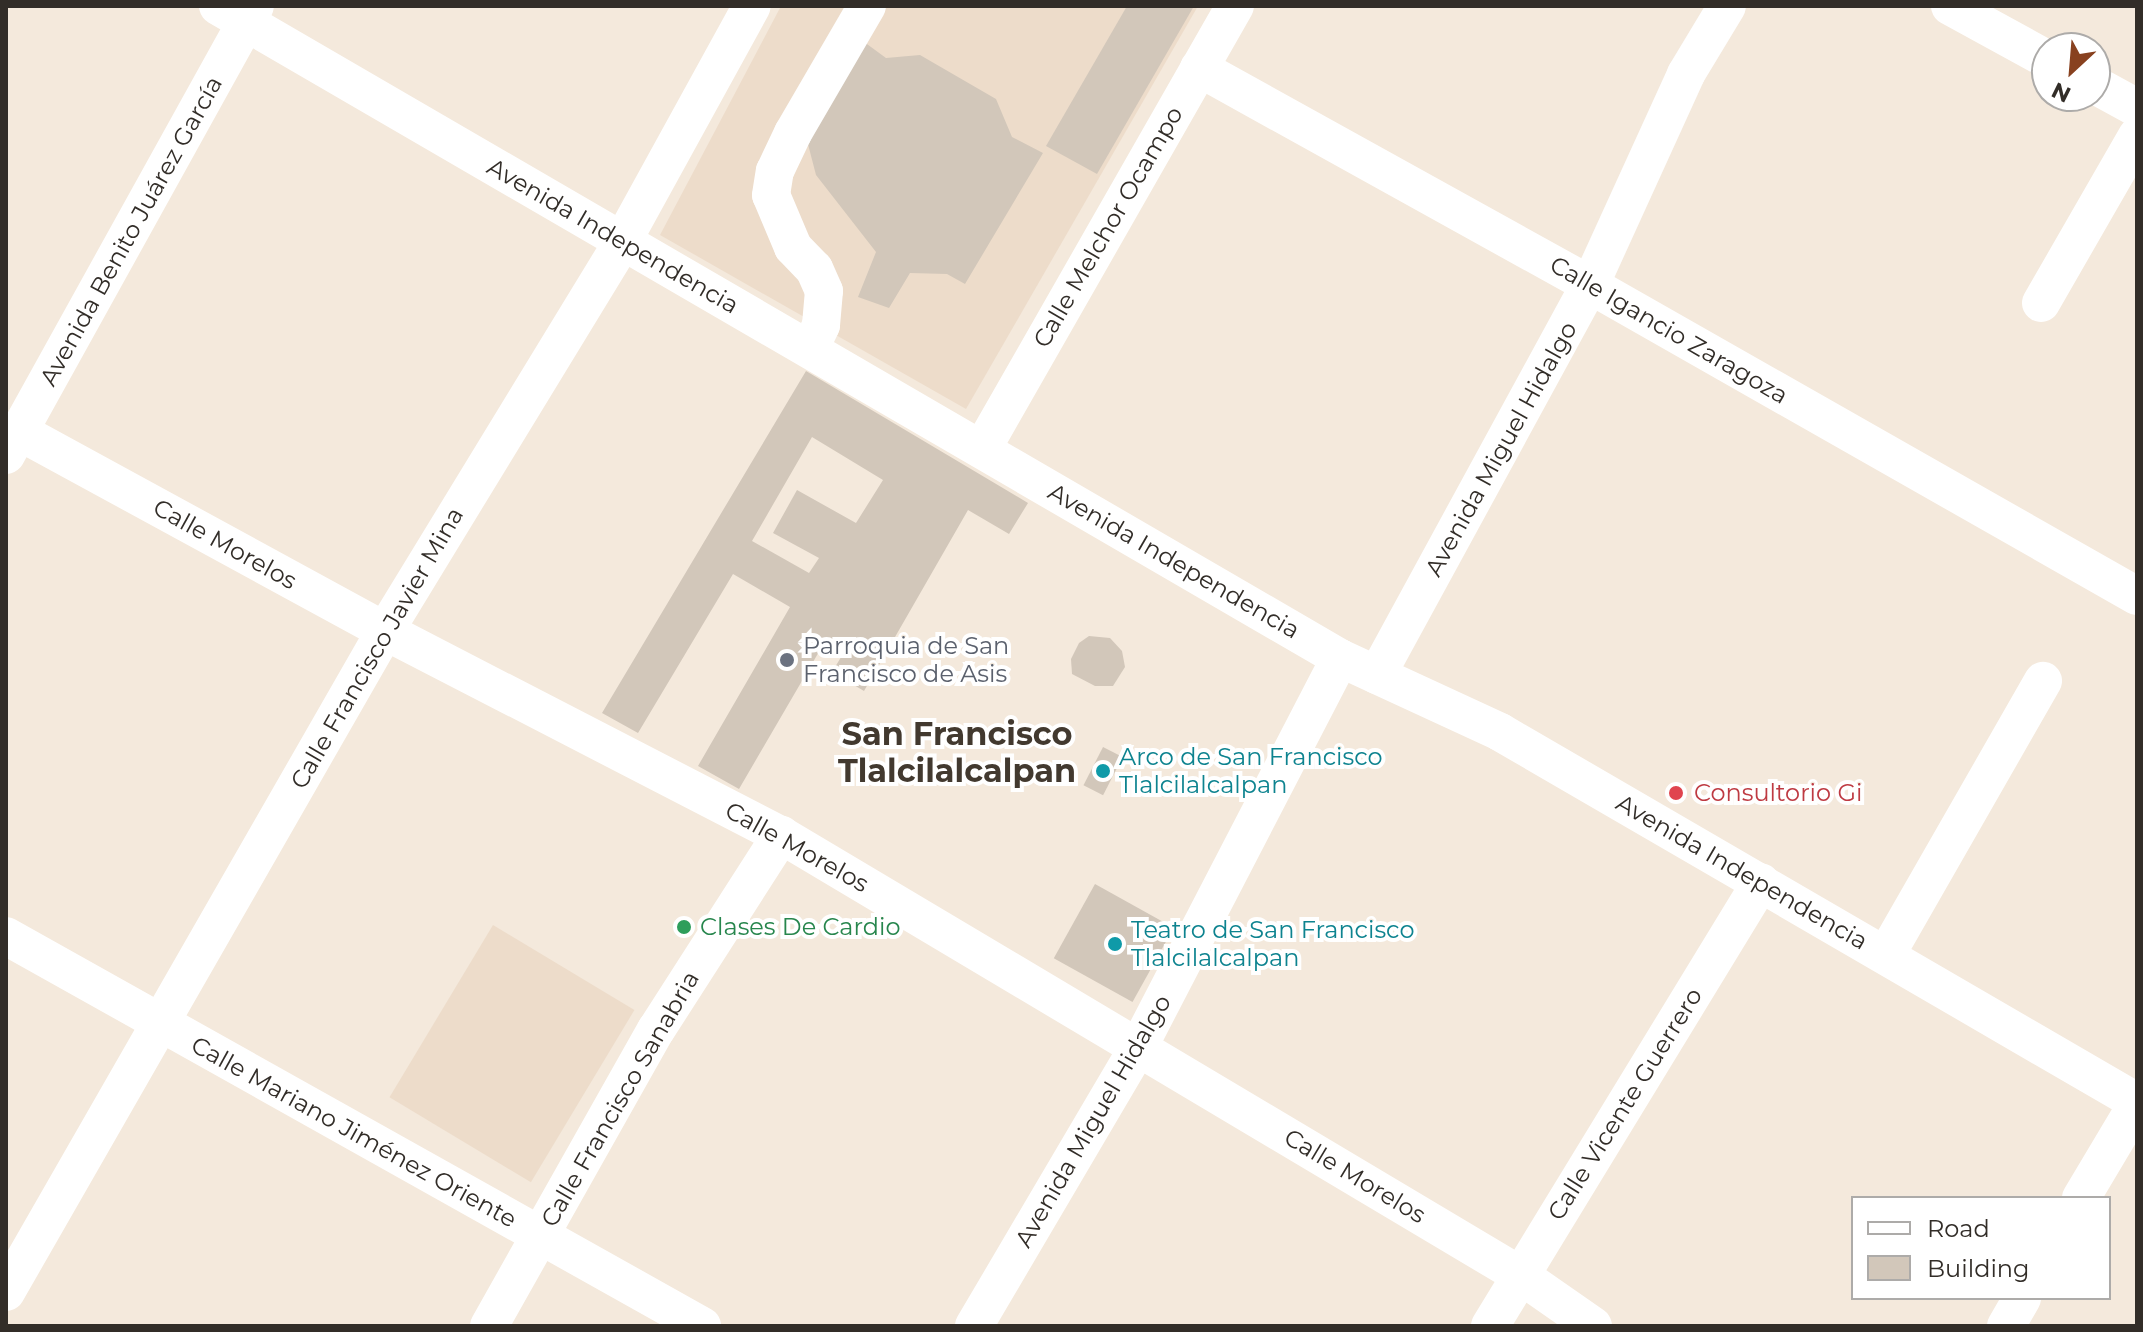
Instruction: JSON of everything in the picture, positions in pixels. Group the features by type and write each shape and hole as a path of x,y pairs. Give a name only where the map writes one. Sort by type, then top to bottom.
{"street":[{"name":"Calle Francisco Javier Mina","path":"6,1292 385,631 622,242 752,6"},
{"path":"810,348 821,325 824,291 814,269 793,247 771,195 775,171 793,133 867,6"},
{"name":"Calle Melchor Ocampo","path":"982,449 1235,6"},
{"name":"Avenida Miguel Hidalgo","path":"1377,675 1590,285 1686,74 1727,6"},
{"path":"1950,6 2031,50"},
{"name":"Avenida Independencia","path":"239,11 622,242 810,348 1340,658 1500,732 2137,1103"},
{"name":"Avenida Benito Juárez García","path":"13,444 239,11"},
{"name":"Calle Igancio Zaragoza","path":"1199,68 1590,285 2137,596"},
{"path":"2111,94 2137,108"},
{"path":"2041,303 2137,136"},
{"name":"Calle Morelos","path":"13,444 781,835 1520,1275 1593,1326"},
{"name":"Avenida Miguel Hidalgo","path":"974,1326 1139,1046 1340,658"},
{"path":"1886,955 2043,681"},
{"name":"Calle Francisco Sanabria","path":"489,1326 656,1030 781,835"},
{"name":"Calle Vicente Guerrero","path":"1490,1326 1761,882"},
{"name":"Calle Mariano Jiménez Oriente","path":"6,936 702,1326"},
{"path":"2082,1196 2137,1103"},
{"path":"2006,1326 2021,1300"}],"shaded area":[{"path":"781,6 1198,6 966,409 660,235"},
{"path":"493,925 634,1010 531,1182 389,1097"}],"building":[{"path":"1127,6 1194,6 1097,174 1046,146"},
{"path":"856,36 886,58 920,55 996,99 1012,137 1043,153 965,284 947,274 910,273 889,308 858,297 876,252 816,175 803,125"},
{"path":"806,371 1028,503 1009,534 968,510 864,691 832,672 846,649 827,638 739,789 698,766 790,607 733,574 638,733 602,713","holes":["812,437 883,480 856,523 797,490 773,533 819,558 809,573 752,541"]},
{"path":"1089,636 1110,638 1122,651 1125,667 1113,686 1095,686 1072,674 1071,659 1079,643"},
{"name":"Arco de San Francisco Tlalcilalcalpan","path":"1103,747 1123,757 1103,795 1083,785"},
{"name":"Teatro de San Francisco Tlalcilalcalpan","path":"1095,884 1174,928 1133,1002 1054,958"}],"place":[{"name":"Parroquia de San Francisco de Asis","path":"787,660"},
{"name":"Arco de San Francisco Tlalcilalcalpan","path":"1103,771"},
{"name":"Consultorio Gi","path":"1676,793"},
{"name":"Clases De Cardio","path":"684,927"},
{"name":"Teatro de San Francisco Tlalcilalcalpan","path":"1115,944"}],"district":[{"name":"San Francisco Tlalcilalcalpan","path":"957,754"}]}
